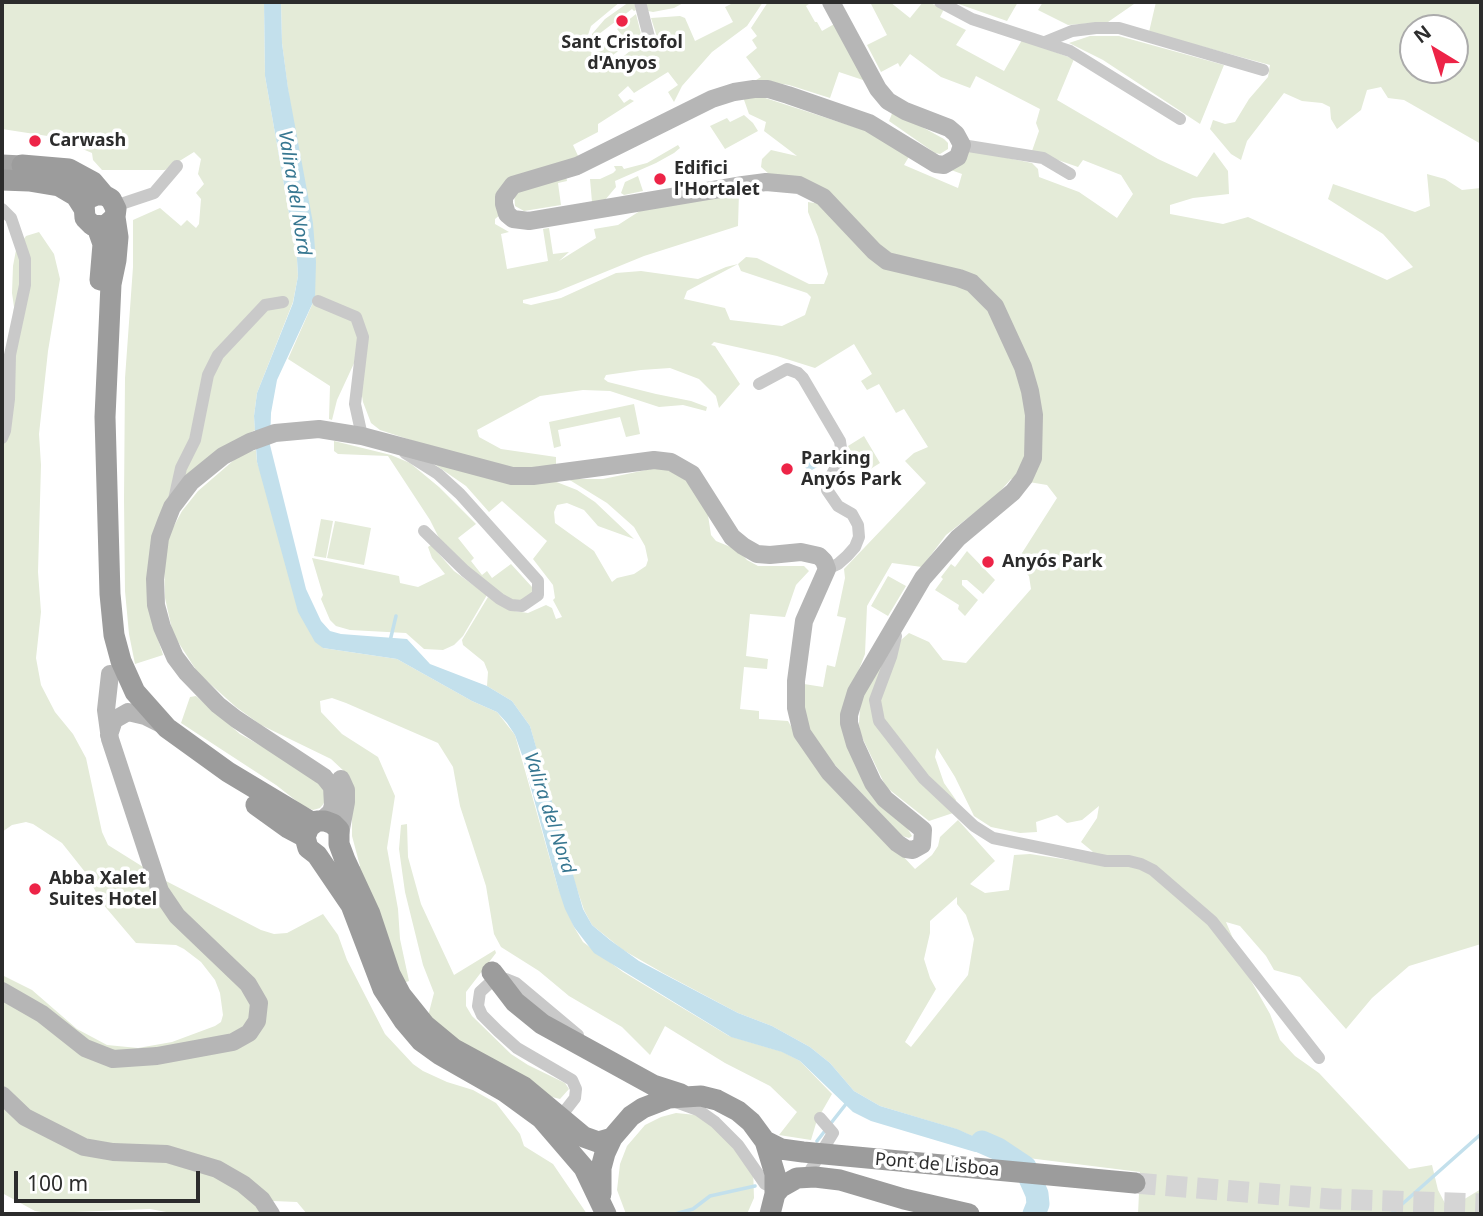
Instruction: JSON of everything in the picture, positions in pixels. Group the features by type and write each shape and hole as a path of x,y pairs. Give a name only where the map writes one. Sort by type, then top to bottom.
{"highway":[{"path":"12,164 69,169 93,182 118,237 117,260 110,284 105,416 110,594 117,648 127,678 139,698 147,721"},
{"path":"2,180 59,186 76,196 83,207 86,220 108,211"},
{"path":"108,211 92,383 92,447 99,620 110,674 117,690 178,753 307,827 333,824 354,883 370,914 390,974 409,1006 444,1042 524,1087 561,1116 604,1209"},
{"path":"307,827 308,848 322,862 351,905 383,989 391,1004 415,1034 439,1054 525,1105 571,1137 598,1142 612,1138"},
{"path":"322,862 333,852 340,839"},
{"path":"492,972 528,1014 564,1037 661,1089 685,1096 709,1098 731,1107 751,1122 765,1141 775,1167 773,1204"},
{"path":"604,1209 601,1168 612,1138 631,1116 637,1104 637,1094 625,1071 614,1063"},
{"path":"631,1116 656,1102 685,1096"},
{"name":"Pont de Lisboa","path":"765,1141 781,1149 803,1152 1135,1183"},
{"name":"Pont de Lisboa","path":"773,1204 781,1187 797,1178 815,1177 840,1180 969,1214"}],"main road":[{"path":"307,827 331,811 334,792 328,781 218,705 187,673 175,657 162,627 156,605 155,579 160,538 172,507 191,482 238,447 267,435 319,429 357,435 512,476 533,476 654,460 671,462 692,474 732,537 743,546 757,554 811,553 824,561 827,569 801,632 796,681 798,720 802,733 829,772 898,843 905,849 913,850 922,845 923,830 877,790 860,755 849,723 856,692 923,578 958,538 1013,492 1024,478 1033,458 1034,415 1030,391 1023,368 995,306 972,283 960,278 887,261 874,251 823,197 799,185 766,182 743,185 529,221 513,219 507,214 504,197 513,185 577,166 712,99 754,89 768,89 869,123 936,164 951,163 958,157 962,145 956,134 888,101 878,89 831,2"},
{"path":"2,991 42,1014 85,1048 113,1059 158,1056 233,1042 249,1033 257,1021 259,1003 248,984 177,916 160,891 110,741 106,710 110,674"},
{"path":"110,741 114,720 118,716 147,721"},
{"path":"247,727 339,775 346,790 340,839"},
{"path":"2,1095 25,1117 84,1147 113,1152 167,1154 217,1169 243,1184 262,1200 271,1214"}],"street":[{"path":"640,2 649,37"},
{"path":"940,2 972,19 1070,51 1180,119"},
{"path":"1045,42 1072,31 1096,27 1119,28 1263,69"},
{"path":"962,145 1043,158 1070,174"},
{"path":"108,211 154,193 177,166"},
{"path":"2,209 11,218 25,259 25,285 10,355 9,399 2,438"},
{"path":"172,507 181,468 195,440 208,375 218,355 265,304 283,302"},
{"path":"318,302 356,317 363,337 355,404 357,435"},
{"path":"759,384 787,369 798,373 840,441 842,455 828,482 827,490 838,506 852,514 858,524 859,537 847,556 827,569"},
{"path":"390,444 419,461 460,494 538,581 538,595 522,606 511,605 490,593 424,531"},
{"path":"893,629 896,636 891,657 875,700 879,721 925,779 974,826 993,838 1106,861 1129,861 1153,870 1212,921 1319,1058"},
{"path":"561,1116 575,1098 575,1084 569,1077 517,1048 482,1015 477,999 486,984 493,980 506,979 516,983 596,1049 639,1080 674,1101 698,1110 715,1122 738,1145 765,1184 781,1193 791,1191 802,1184 833,1133 821,1118"}],"green space":[{"path":"2,2 264,2 265,76 297,259 298,276 293,302 257,393 255,430 214,453 168,502 156,633 163,655 135,664 125,591 124,499 125,378 133,267 133,220 160,208 181,226 187,220 196,228 199,224 201,199 196,193 204,184 198,174 201,159 194,152 165,170 102,170 93,160 92,153 54,137 2,129"},
{"path":"281,2 620,2 591,26 587,38 587,46 603,64 618,61 643,40 644,43 656,40 651,18 685,18 695,41 733,22 725,7 735,2 763,2 747,26 712,52 682,86 674,102 668,92 678,85 668,72 634,93 628,86 618,95 624,103 630,99 634,101 598,124 598,132 573,145 579,158 524,175 501,214 495,219 495,224 509,232 501,234 507,269 548,261 543,229 549,228 553,254 569,252 559,261 596,238 594,229 618,225 646,207 739,192 738,226 644,256 556,292 523,300 523,303 531,305 561,298 616,273 641,271 698,279 738,264 746,257 757,258 809,284 824,284 828,274 808,212 808,202 814,203 819,188 804,179 769,174 761,167 762,159 771,150 797,156 764,131 766,122 749,114 743,97 756,95 873,133 910,155 904,165 958,188 962,174 951,170 966,152 973,151 1032,163 1038,169 1039,177 1079,192 1117,218 1133,194 1121,175 1083,160 1078,167 1032,151 1039,131 1036,123 1040,109 976,76 970,88 941,77 910,54 900,67 898,63 881,72 867,45 887,35 870,2 890,2 910,18 923,2 944,9 940,17 966,30 956,45 1004,71 1022,40 1074,59 1057,100 1158,159 1197,177 1214,152 1228,171 1229,194 1193,198 1170,205 1170,214 1223,224 1248,217 1387,280 1413,267 1383,234 1328,199 1333,184 1415,212 1430,206 1427,174 1445,179 1462,190 1481,188 1481,944 1409,966 1372,998 1346,1029 1300,977 1274,970 1266,956 1240,926 1226,922 1280,1040 1295,1056 1319,1073 1409,1169 1432,1165 1438,1190 1448,1209 1481,1189 1481,1214 1138,1214 1140,1172 1020,1157 956,1129 880,1106 854,1091 830,1063 810,1047 663,973 623,950 592,925 584,910 569,865 530,726 512,701 487,686 488,672 484,662 463,645 462,640 488,597 514,611 528,613 546,605 552,608 556,619 562,617 553,600 553,585 533,559 547,541 502,501 489,512 466,486 427,459 554,481 577,490 595,502 634,539 598,526 584,510 567,503 557,505 554,512 555,523 594,551 612,582 634,574 646,566 648,560 645,546 634,527 607,503 568,479 603,479 665,466 684,474 708,515 711,535 716,541 738,550 747,560 758,566 804,566 809,571 796,585 785,617 750,614 746,656 768,659 767,669 744,667 740,709 759,711 759,719 788,721 807,754 915,869 932,855 940,837 958,820 995,861 970,884 985,893 1009,890 1014,855 1030,854 1102,865 1081,842 1097,818 1099,806 1082,820 1067,823 1057,815 1036,822 1037,832 1020,833 991,827 974,816 937,748 935,757 944,783 956,800 953,813 929,821 886,787 860,733 861,696 886,653 909,633 929,642 943,660 966,663 1031,589 1029,576 1020,567 1022,553 1057,498 1047,485 1011,479 996,496 946,535 922,567 892,563 867,606 865,654 851,690 845,722 912,836 902,836 816,745 805,719 804,684 823,687 827,665 835,667 846,618 837,616 845,578 844,569 926,483 905,461 914,453 928,447 904,409 896,413 879,384 867,390 861,381 872,374 854,344 815,368 777,356 714,342 711,345 715,346 740,384 719,408 716,396 699,379 670,368 641,370 606,375 604,379 691,401 707,407 706,411 683,405 659,407 610,391 583,390 540,396 477,430 479,437 501,449 556,457 556,465 517,469 451,453 380,430 371,423 363,402 356,359 337,400 332,420 329,419 330,386 288,359 315,298 282,43","holes":["738,264 741,271 807,293 811,297 805,315 782,326 730,320 725,308 684,299 687,291","957,897 957,904 966,915 974,939 968,975 911,1047 905,1042 936,989 924,959 930,921"]},
{"path":"629,2 634,2 636,10 632,9 599,34 608,45 613,42 616,50 625,39 617,29 636,14 641,34 613,55 605,57 598,54 592,42 592,34 605,19"},
{"path":"644,2 685,2 674,8 653,12 648,11"},
{"path":"768,2 812,2 806,6 815,22 822,31 836,23 866,81 839,72 830,98 789,85 756,80 761,77 746,57 757,48 752,40 757,36 751,28"},
{"path":"953,2 1018,2 1007,21"},
{"path":"1043,2 1153,2 1134,4 1108,22 1068,25 1038,10"},
{"path":"1156,2 1481,2 1481,144 1404,100 1388,98 1381,87 1367,90 1361,110 1337,129 1331,119 1330,107 1322,103 1302,101 1284,93 1247,141 1241,160 1231,154 1210,129 1213,120 1225,124 1235,122 1249,99 1268,77 1270,65 1149,32"},
{"path":"1090,36 1119,36 1224,65 1200,124 1103,60 1069,43"},
{"path":"893,111 944,139 948,143 948,149 940,154 935,153 889,121"},
{"path":"744,115 758,131 725,149 710,126 727,118 730,122"},
{"path":"678,145 680,148 674,153 615,181 616,187 605,200 592,202 590,179 600,179 613,173 616,170 614,166 622,166 624,169 647,163"},
{"path":"566,176 567,181 558,183 561,205 524,211 515,206 514,192"},
{"path":"638,176 643,191 624,195 621,193 625,182"},
{"path":"39,232 54,254 60,279 48,351 39,434 41,465 38,572 41,612 36,658 41,685 55,712 73,734 86,758 102,832 108,845 164,880 261,930 274,934 287,933 323,914 338,935 347,960 385,1034 423,1071 473,1090 496,1103 520,1134 524,1146 553,1164 587,1214 307,1214 297,1202 273,1201 258,1214 177,1214 150,1209 48,1213 35,1211 2,1193 2,975 32,990 77,1029 107,1045 138,1048 172,1042 215,1026 221,1022 223,1015 215,980 201,962 176,945 136,943 102,903 85,872 62,843 26,822 12,825 2,832 2,437 14,307 13,266 16,250 26,236"},
{"path":"634,404 640,434 626,437 620,417 558,430 561,446 554,448 549,422"},
{"path":"864,436 880,463 864,473 848,446"},
{"path":"334,441 391,455 410,463 476,524 458,538 474,558 471,561 482,575 487,571 492,578 511,564 532,587 533,594 519,602 510,599 469,568 439,538 388,456 338,454 334,451"},
{"path":"256,450 257,462 323,648 397,659 497,712 515,735 558,888 583,942 623,972 729,1036 783,1052 800,1061 832,1094 817,1120 811,1140 779,1135 797,1112 770,1086 725,1063 665,1026 650,1055 622,1027 569,996 539,971 501,947 494,934 486,886 460,806 453,767 438,743 332,698 320,701 321,712 342,734 378,757 395,796 387,848 409,981 403,983 355,870 360,866 352,836 352,787 346,773 331,759 261,725 236,707 198,673 173,634 165,598 164,564 169,535 182,511 198,491 241,454"},
{"path":"321,519 333,521 326,558 314,556"},
{"path":"335,521 371,528 364,565 327,558"},
{"path":"431,545 454,571 487,595 463,636 454,645 443,650 424,649 406,633 350,630 336,626 330,620 321,599 323,595 312,558 399,576 400,583 418,587 445,574 432,558 428,547"},
{"path":"967,551 995,580 983,594 967,580 962,580 962,585 978,600 965,616 958,609 959,605 935,590 951,564 955,567"},
{"path":"888,576 906,586 888,616 871,606"},
{"path":"196,696 240,734 323,786 325,802 320,808 313,810 303,806 276,785 181,723 190,697"},
{"path":"407,824 408,857 421,904 454,975 495,950 496,953 466,992 466,1006 472,1016 511,1054 565,1083 569,1089 560,1099 469,1049 428,1016 434,993 423,965 405,892 399,849 401,825"},
{"path":"676,1113 706,1116 753,1168 754,1198 747,1214 626,1214 617,1190 620,1164 627,1146 645,1125"}],"water":[{"path":"264,2 281,2 282,43 288,88 313,223 316,262 315,298 277,380 271,413 270,445 306,589 321,621 330,631 341,634 407,639 430,664 487,686 512,701 530,726 583,909 592,925 610,940 639,961 810,1047 830,1063 854,1091 880,1106 957,1129 1020,1157 975,1152 871,1121 853,1112 800,1061 782,1052 731,1037 594,953 574,927 565,909 522,755 515,735 507,723 497,712 397,659 323,648 315,642 298,612 257,462 254,416 257,393 293,303 298,276 265,76"},
{"path":"821,452 827,462 808,472 802,462"}],"pier":[{"path":"955,1150 1020,1157 1023,1158 1020,1161"}],"waterway":[{"path":"390,641 396,616"},
{"path":"817,1141 846,1104"},
{"path":"1391,1214 1481,1134"},
{"name":"Valira del Nord","path":"982,1142 1025,1167 1037,1194 1038,1204 1034,1214"},
{"path":"675,1214 693,1209 710,1196 755,1186"}],"tunnel":[{"path":"1135,1183 1331,1199 1481,1204"}],"place":[{"name":"Sant Cristofol d'Anyos","path":"622,21"},
{"name":"Carwash","path":"35,141"},
{"name":"Edifici l'Hortalet","path":"660,179"},
{"name":"Parking Anyós Park","path":"787,469"},
{"name":"Anyós Park","path":"988,562"},
{"name":"Abba Xalet Suites Hotel","path":"35,889"}]}
